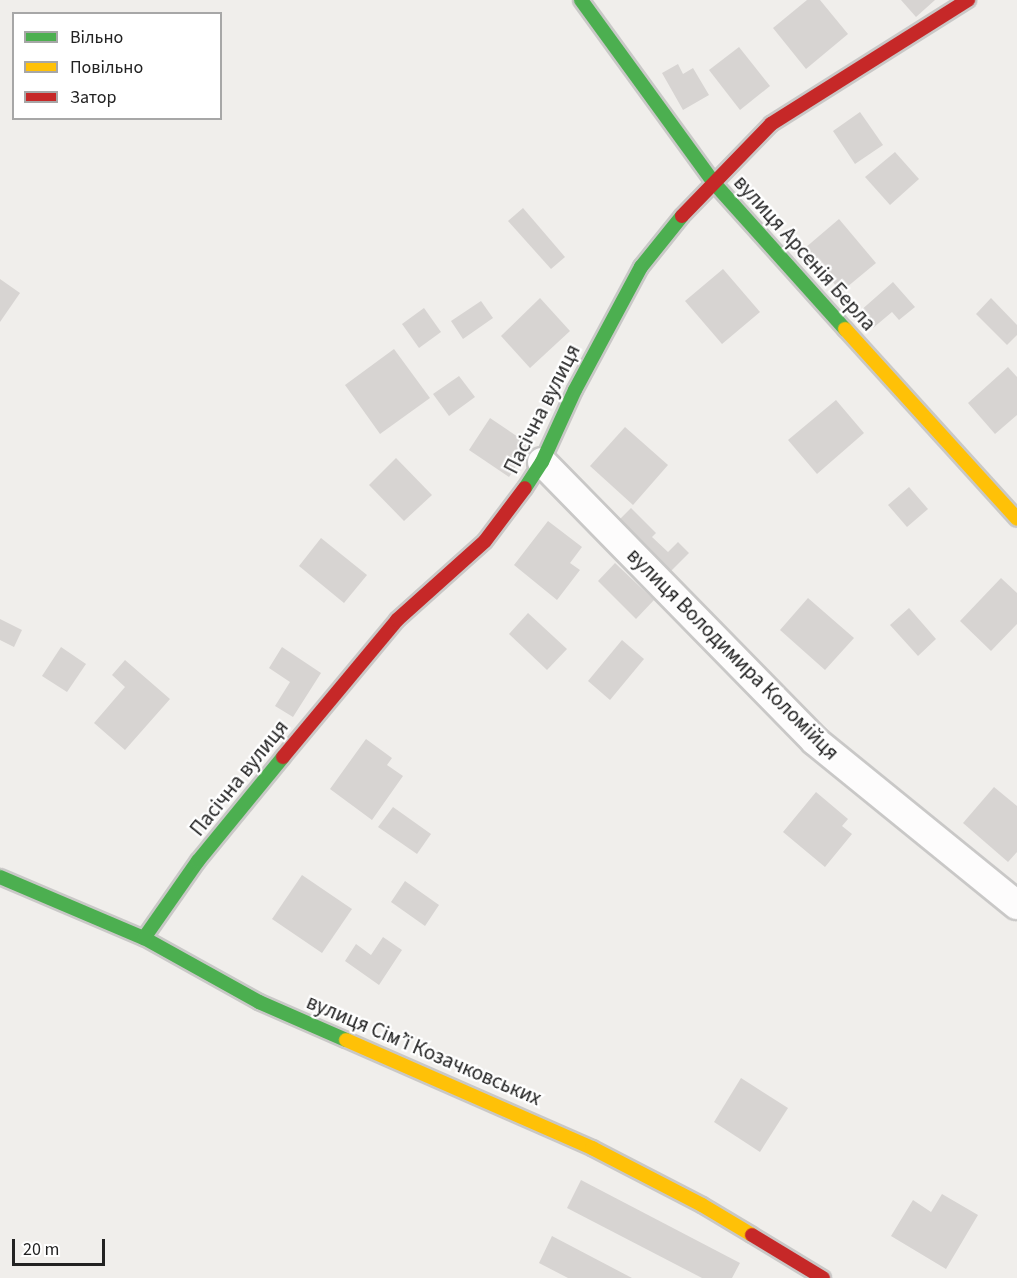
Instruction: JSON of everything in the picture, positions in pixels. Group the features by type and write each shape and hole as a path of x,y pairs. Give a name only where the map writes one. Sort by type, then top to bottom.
{"street":[{"name":"вулиця Арсенія Берла","path":"581,0 713,182 1017,519"},
{"name":"Пасічна вулиця","path":"144,938 198,861 375,645 397,621 485,541 542,462 575,390 640,267 669,229 771,124 968,0"},
{"name":"вулиця Володимира Коломійця","path":"542,462 815,741 1017,905"},
{"name":"вулиця Сімʼї Козачковських","path":"0,877 144,938 259,1002 592,1148 702,1205 823,1278"}],"building":[{"path":"807,0 820,0 848,34 806,69 773,28"},
{"path":"901,0 935,0 916,17"},
{"path":"739,47 770,86 740,110 709,70"},
{"path":"678,64 683,74 693,68 709,95 683,110 662,73"},
{"path":"860,112 883,145 855,164 833,131"},
{"path":"895,152 919,179 890,205 865,177"},
{"path":"523,208 565,257 551,269 508,221"},
{"path":"839,219 876,263 841,292 805,248"},
{"path":"723,269 760,312 722,344 685,301"},
{"path":"0,279 20,293 0,322"},
{"path":"893,282 915,307 899,320 892,312 873,328 859,312"},
{"path":"540,298 570,331 530,368 501,336"},
{"path":"991,298 1017,325 1017,335 1007,345 976,314"},
{"path":"481,301 493,318 463,339 451,321"},
{"path":"424,308 441,332 419,348 402,324"},
{"path":"394,349 430,398 380,434 345,385"},
{"path":"1008,367 1017,377 1017,415 995,434 968,403"},
{"path":"459,376 475,397 449,416 433,394"},
{"path":"836,400 864,433 817,474 788,440"},
{"path":"490,418 530,445 509,477 469,450"},
{"path":"625,427 668,465 633,505 590,466"},
{"path":"396,458 432,495 404,521 369,485"},
{"path":"909,487 928,509 907,527 888,505"},
{"path":"631,508 656,533 652,537 668,552 678,542 689,553 669,573 617,522"},
{"path":"548,521 582,547 570,563 580,570 557,600 514,565"},
{"path":"321,538 367,575 344,603 299,566"},
{"path":"615,563 654,600 636,619 598,581"},
{"path":"1001,578 1017,593 1017,624 991,651 960,621"},
{"path":"808,598 854,638 825,670 780,630"},
{"path":"909,608 936,639 918,656 890,625"},
{"path":"528,613 567,649 547,670 509,634"},
{"path":"0,619 22,630 14,647 0,640"},
{"path":"622,640 644,659 610,700 588,681"},
{"path":"61,647 86,664 67,692 42,676"},
{"path":"282,647 321,673 293,717 275,706 290,682 269,668"},
{"path":"125,660 170,699 125,750 94,723 125,687 112,675"},
{"path":"366,739 392,758 387,765 403,776 372,820 330,789"},
{"path":"994,787 1017,806 1017,852 1008,862 963,823"},
{"path":"816,792 848,819 842,826 852,834 825,867 783,832"},
{"path":"393,807 431,834 417,854 378,827"},
{"path":"302,875 352,909 322,953 272,919"},
{"path":"405,881 439,905 425,926 391,902"},
{"path":"383,937 402,950 379,985 345,961 356,944 371,955"},
{"path":"741,1078 788,1108 760,1152 714,1122"},
{"path":"581,1180 740,1263 732,1278 702,1278 567,1208"},
{"path":"942,1194 978,1215 946,1269 891,1236 913,1200 931,1212"},
{"path":"552,1236 632,1278 568,1278 539,1263"}],"traffic: fast":[{"path":"581,0 713,182 845,329"},
{"path":"525,488 542,462 575,390 641,267 682,216"},
{"path":"144,938 198,861 283,757"},
{"path":"0,877 144,938 259,1002 346,1040"}],"traffic: slow":[{"path":"845,329 1017,519"},
{"path":"346,1040 592,1148 702,1205 752,1235"}],"traffic: jam":[{"path":"682,216 771,124 968,0"},
{"path":"283,757 397,620 485,541 525,488"},
{"path":"752,1235 823,1278"}]}
